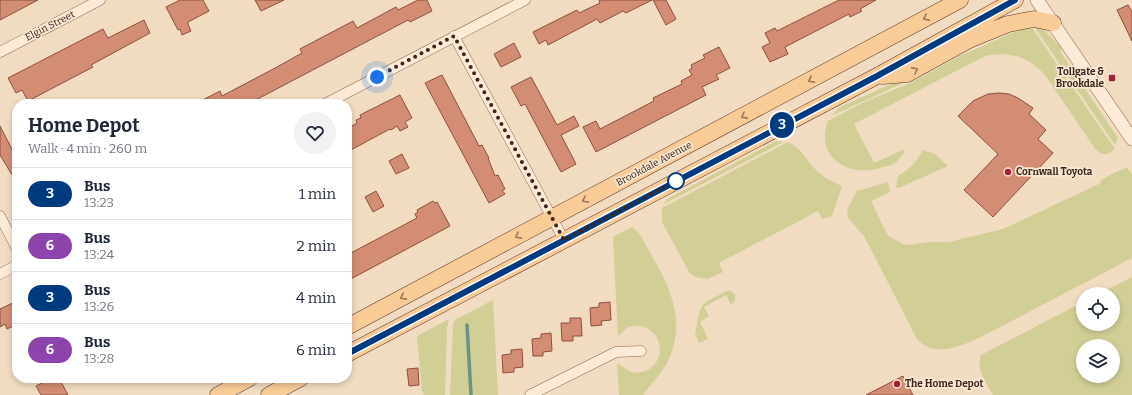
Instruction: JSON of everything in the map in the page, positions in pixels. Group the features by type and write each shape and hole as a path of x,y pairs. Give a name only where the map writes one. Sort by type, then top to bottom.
{"main road":[{"name":"Brookdale Avenue","path":"352,324 960,0"},
{"path":"352,351 877,76 1015,0"},
{"path":"877,76 906,74 971,39 1008,24 1034,19 1053,23"},
{"path":"218,395 241,383"},
{"path":"269,395 292,383"}],"street":[{"name":"Elgin Street","path":"0,52 100,0"},
{"path":"334,99 525,0"},
{"path":"1037,0 1132,139"},
{"path":"454,36 564,240"},
{"path":"0,216 12,239"},
{"path":"0,274 12,268"},
{"path":"530,395 616,352 641,351"}],"shaded area":[{"path":"1030,25 1115,149 1108,154 1103,154 1096,150 1045,75 1024,59 1017,56 1002,54 985,56 854,124 874,163 902,150 905,151 894,164 871,170 859,170 847,167 838,162 831,155 826,145 825,134 828,121 862,103 910,83 962,55"},
{"path":"1033,25 1043,29 1062,48 1060,51 1118,138 1115,145"},
{"path":"972,47 912,79 831,116 840,107"},
{"path":"776,141 783,142 664,204 667,199"},
{"path":"788,142 797,148 820,173 829,180 842,186 832,216 822,219 818,211 719,263 723,272 708,279 695,277 689,272 662,222 662,208"},
{"path":"923,150 935,154 948,166 899,188 896,187 898,176 912,165"},
{"path":"1127,167 1132,174 1132,258 981,337 948,349 940,350 932,348 924,345 917,339 864,236 848,218 847,210 857,191 888,182 890,192 871,201 888,236 905,245 929,242 949,242 1003,229 1101,183 1100,181"},
{"path":"632,227 639,233 664,278 675,310 676,326 674,343 668,361 660,374 643,395 619,395 617,363 627,370 635,373 645,371 651,368 656,362 660,349 656,336 645,327 629,327 618,336 613,237"},
{"path":"1132,277 1132,395 993,395 981,371 981,355 1076,306 1076,331 1120,331 1120,287 1113,287"},
{"path":"727,291 731,291 735,295 735,301 731,305 726,295 704,307 709,316 700,322 708,339 699,343 695,334 699,313 702,306 707,301"},
{"path":"493,300 498,395 450,395 453,323 455,320"},
{"path":"449,319 447,329 445,395 424,395 422,391 417,336"}],"building":[{"path":"0,0 38,0 0,20"},
{"path":"180,0 203,0 209,11 188,22 191,31 182,35 180,29 178,30 166,7"},
{"path":"255,0 284,0 261,11"},
{"path":"418,0 427,0 432,11 410,22 408,20 258,99 205,99 220,91 222,96 302,53 300,49 353,21 357,28 396,7 398,10"},
{"path":"599,0 652,0 626,13 623,11 600,23 597,19 548,45 546,40 539,44 533,32 577,10 579,13 600,3"},
{"path":"653,0 666,0 676,19 666,25"},
{"path":"839,0 876,0 860,9 862,11 850,17 849,14 785,47 788,54 770,62 762,47 770,43 765,33 775,28 777,31"},
{"path":"1128,5 1132,12 1132,41 1117,10"},
{"path":"144,20 150,33 91,65 93,67 32,99 27,99 22,90 16,93 8,78 103,29 108,38"},
{"path":"514,43 521,57 501,67 494,54"},
{"path":"719,47 730,68 716,75 719,79 702,87 706,95 596,152 583,127 596,121 600,129 654,101 653,98 682,84 681,81 692,75 689,70 692,68 691,65 705,58 703,55"},
{"path":"442,75 479,146 482,145 489,158 495,176 498,175 505,189 502,190 505,194 489,203 425,83"},
{"path":"531,77 557,125 574,116 579,126 561,135 576,164 561,172 525,104 521,106 511,87"},
{"name":"Cornwall Toyota","path":"988,94 1009,94 1033,108 1029,114 1046,130 1038,139 1053,153 993,217 964,190 998,154 958,116 973,101"},
{"path":"400,95 412,118 405,122 408,127 400,131 397,126 352,149 352,126 357,123 356,120 361,118 360,115"},
{"path":"0,126 12,149 12,175 0,155"},
{"path":"402,154 409,168 396,174 389,161"},
{"path":"376,191 384,206 373,212 365,197"},
{"path":"433,201 435,203 437,202 450,226 352,278 352,252 417,218 415,214 418,212 417,210"},
{"path":"610,302 611,320 601,321 602,325 591,326 590,308 599,307 599,303"},
{"path":"12,303 12,326 7,329 5,324 0,327 0,309"},
{"path":"570,318 581,318 582,336 573,336 573,341 562,341 561,323 570,323"},
{"path":"551,333 552,351 543,352 543,356 533,356 532,339 541,338 541,334"},
{"path":"522,349 523,367 514,368 514,372 503,373 502,355 511,354 511,350"},
{"path":"418,368 419,385 409,386 407,369"},
{"name":"The Home Depot","path":"903,376 913,395 866,395"},
{"path":"42,383 62,383 68,395 41,395 36,386"}],"waterway":[{"path":"467,325 471,395"}],"bus line":[{"name":"3","path":"352,351 877,76 1015,0"}],"place":[{"name":"Tollgate & Brookdale","path":"1112,78"},
{"name":"Cornwall Toyota","path":"1008,172"},
{"name":"The Home Depot","path":"897,384"}],"route":[{"path":"377,77 454,36 564,240 680,179 676,181"}]}
